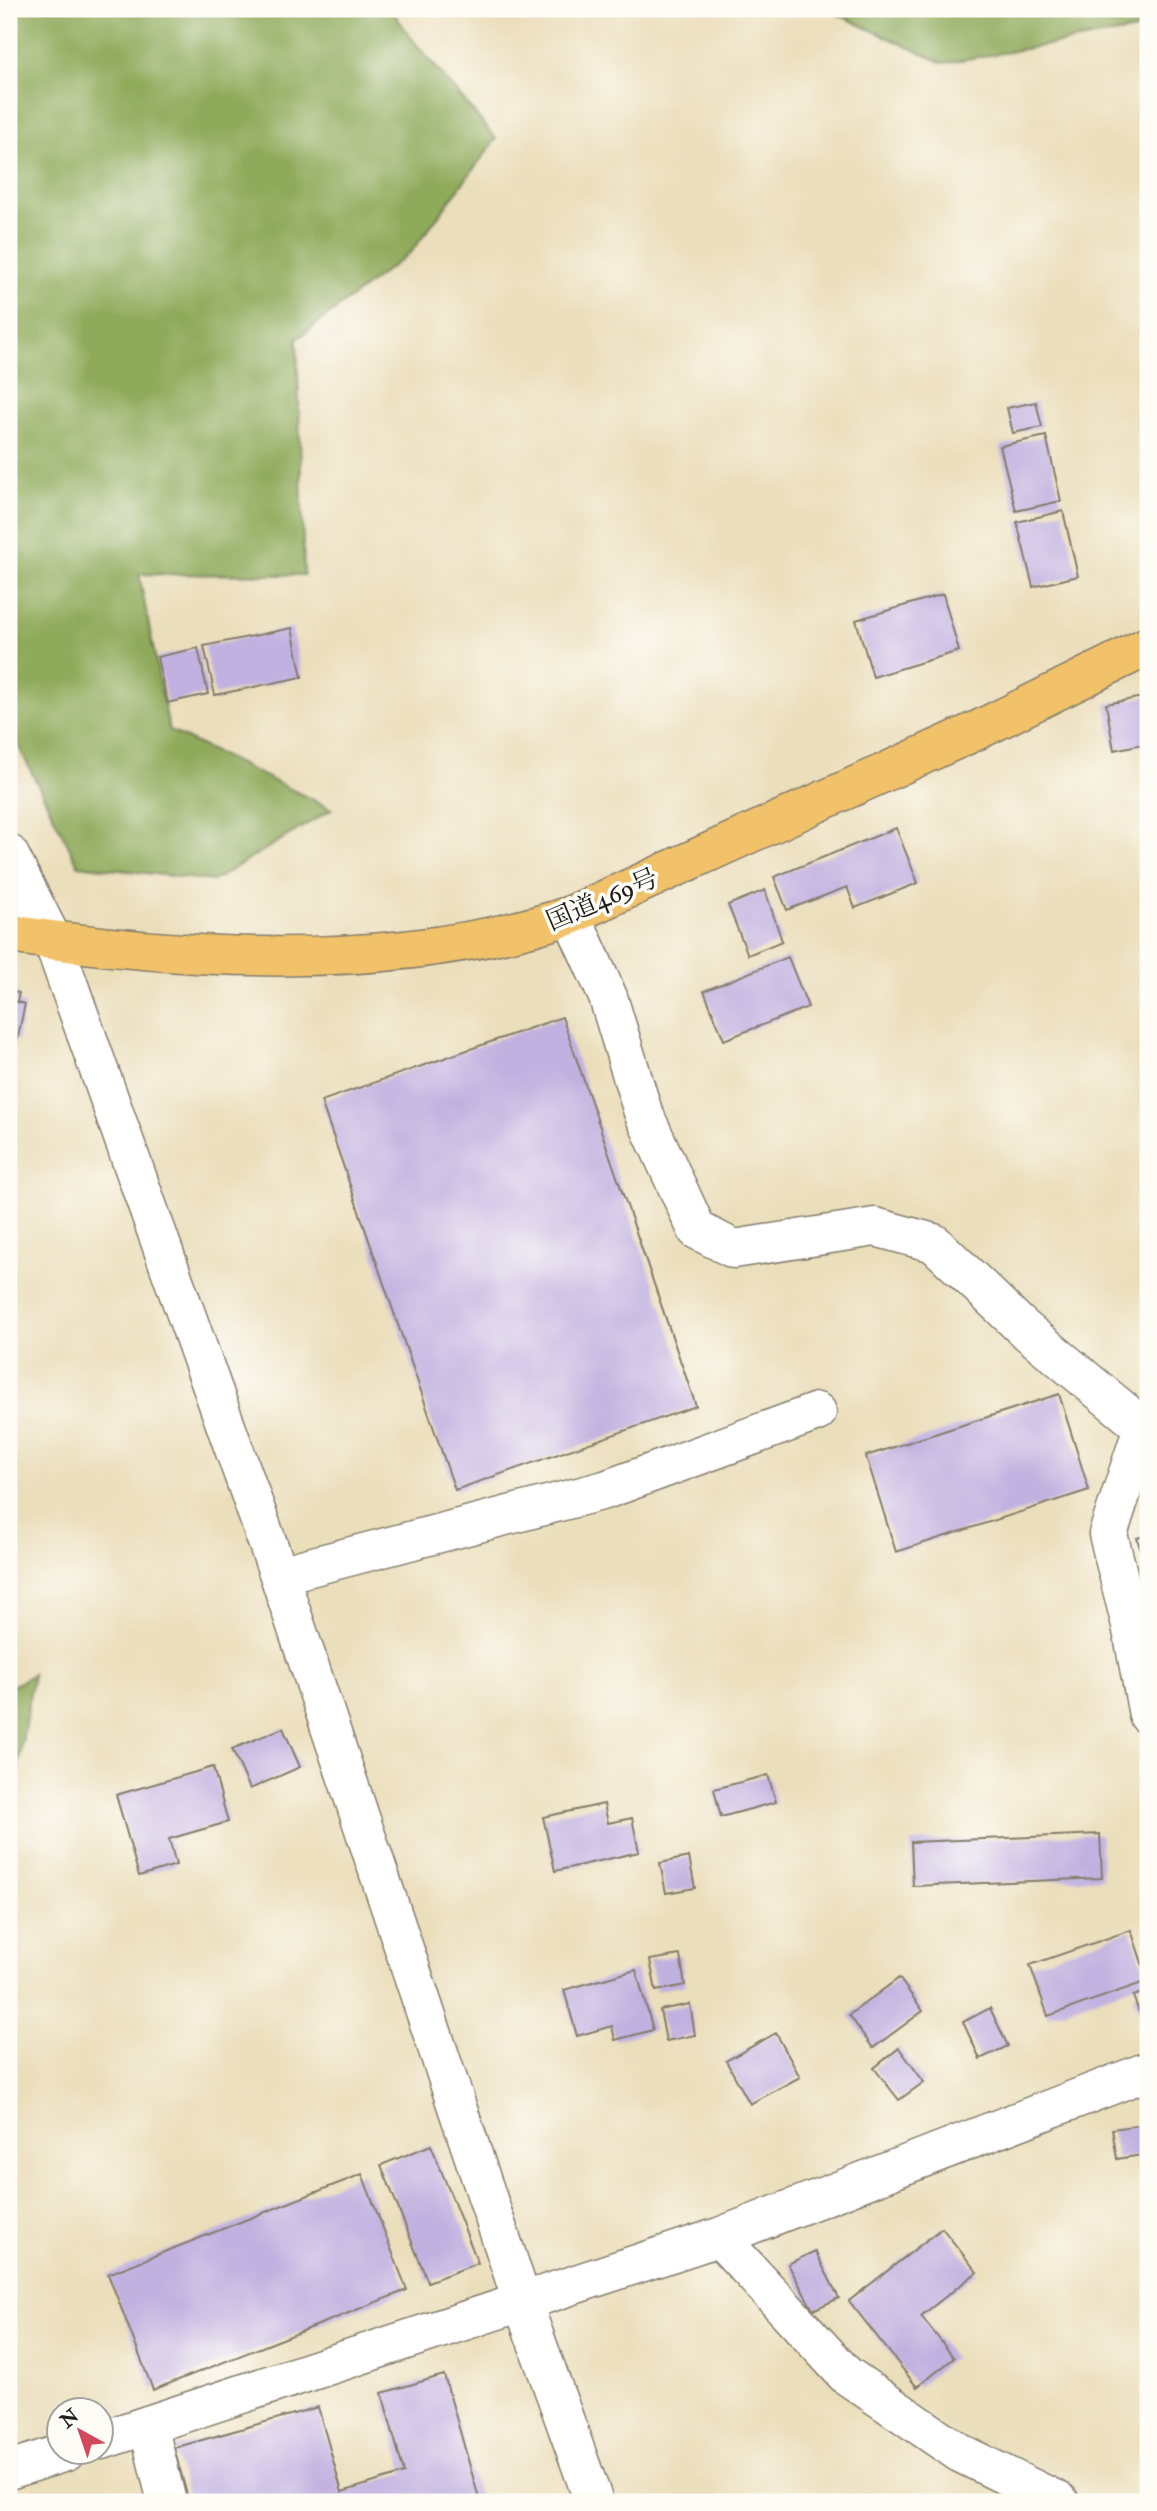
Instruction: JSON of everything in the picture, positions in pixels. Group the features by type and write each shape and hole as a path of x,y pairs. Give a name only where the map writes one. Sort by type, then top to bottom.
{"highway":[{"name":"国道469号","path":"9,934 53,941 229,955 385,954 525,930 571,915 968,735 1148,646"}],"street":[{"path":"9,855 53,941 279,1575 523,2301 594,2502"},
{"path":"571,915 608,997 643,1112 697,1230 734,1248 875,1227 934,1243 1022,1327 1146,1425 1108,1534 1131,1625 1148,1715"},
{"path":"279,1575 605,1490 817,1412"},
{"path":"116,2435 719,2237 1148,2071"},
{"path":"719,2237 846,2375 960,2452 1060,2502"},
{"path":"148,2425 167,2502"},
{"path":"9,2470 46,2458"}],"green space":[{"path":"9,9 391,9 412,39 496,139 412,251 297,339 304,575 139,574 169,730 332,809 213,881 78,865 9,727"},
{"path":"826,9 1148,9 1148,28 943,63"},
{"path":"33,1674 9,1824 9,1688"}],"building":[{"path":"1036,402 1042,427 1013,433 1007,408"},
{"path":"1046,436 1061,501 1016,511 1000,446"},
{"path":"1063,511 1078,576 1033,587 1017,522"},
{"path":"943,594 959,651 873,677 856,620"},
{"path":"292,628 302,677 215,695 204,646"},
{"path":"198,648 208,694 167,703 157,657"},
{"path":"1148,696 1148,743 1114,750 1106,704"},
{"path":"896,828 918,883 855,908 847,887 787,910 774,877"},
{"path":"765,890 782,941 748,955 728,905"},
{"path":"788,957 808,1007 724,1040 704,991"},
{"path":"9,991 19,993 17,1002 25,1004 17,1041 9,1039"},
{"path":"562,1017 696,1406 455,1490 321,1101"},
{"path":"1059,1394 1089,1490 896,1552 866,1456"},
{"path":"1148,1535 1148,1573 1137,1538"},
{"path":"283,1728 300,1767 250,1789 232,1749"},
{"path":"213,1767 228,1822 169,1839 176,1865 139,1876 116,1795"},
{"path":"768,1775 776,1802 721,1817 714,1789"},
{"path":"604,1804 608,1823 632,1818 639,1852 555,1871 543,1817"},
{"path":"1100,1834 1102,1878 913,1886 911,1842"},
{"path":"689,1857 695,1888 666,1893 660,1863"},
{"path":"1131,1930 1148,1981 1048,2016 1030,1965"},
{"path":"680,1955 685,1985 656,1991 650,1960"},
{"path":"636,1970 653,2030 615,2040 612,2026 577,2036 564,1990"},
{"path":"899,1978 923,2011 873,2048 849,2015"},
{"path":"1148,1991 1148,2035 1133,1996"},
{"path":"690,2004 695,2035 666,2041 660,2010"},
{"path":"990,2008 1008,2046 980,2059 963,2022"},
{"path":"776,2033 800,2077 750,2104 726,2061"},
{"path":"899,2048 924,2082 899,2100 874,2068"},
{"path":"1148,2124 1148,2154 1117,2159 1112,2129"},
{"path":"431,2145 478,2263 428,2282 381,2165"},
{"path":"362,2174 407,2290 153,2390 108,2274"},
{"path":"942,2228 977,2272 921,2316 954,2358 917,2387 849,2301"},
{"path":"815,2251 839,2298 813,2310 788,2264"},
{"path":"444,2375 480,2502 189,2502 174,2448 318,2407 342,2492 404,2473 382,2393"}]}
